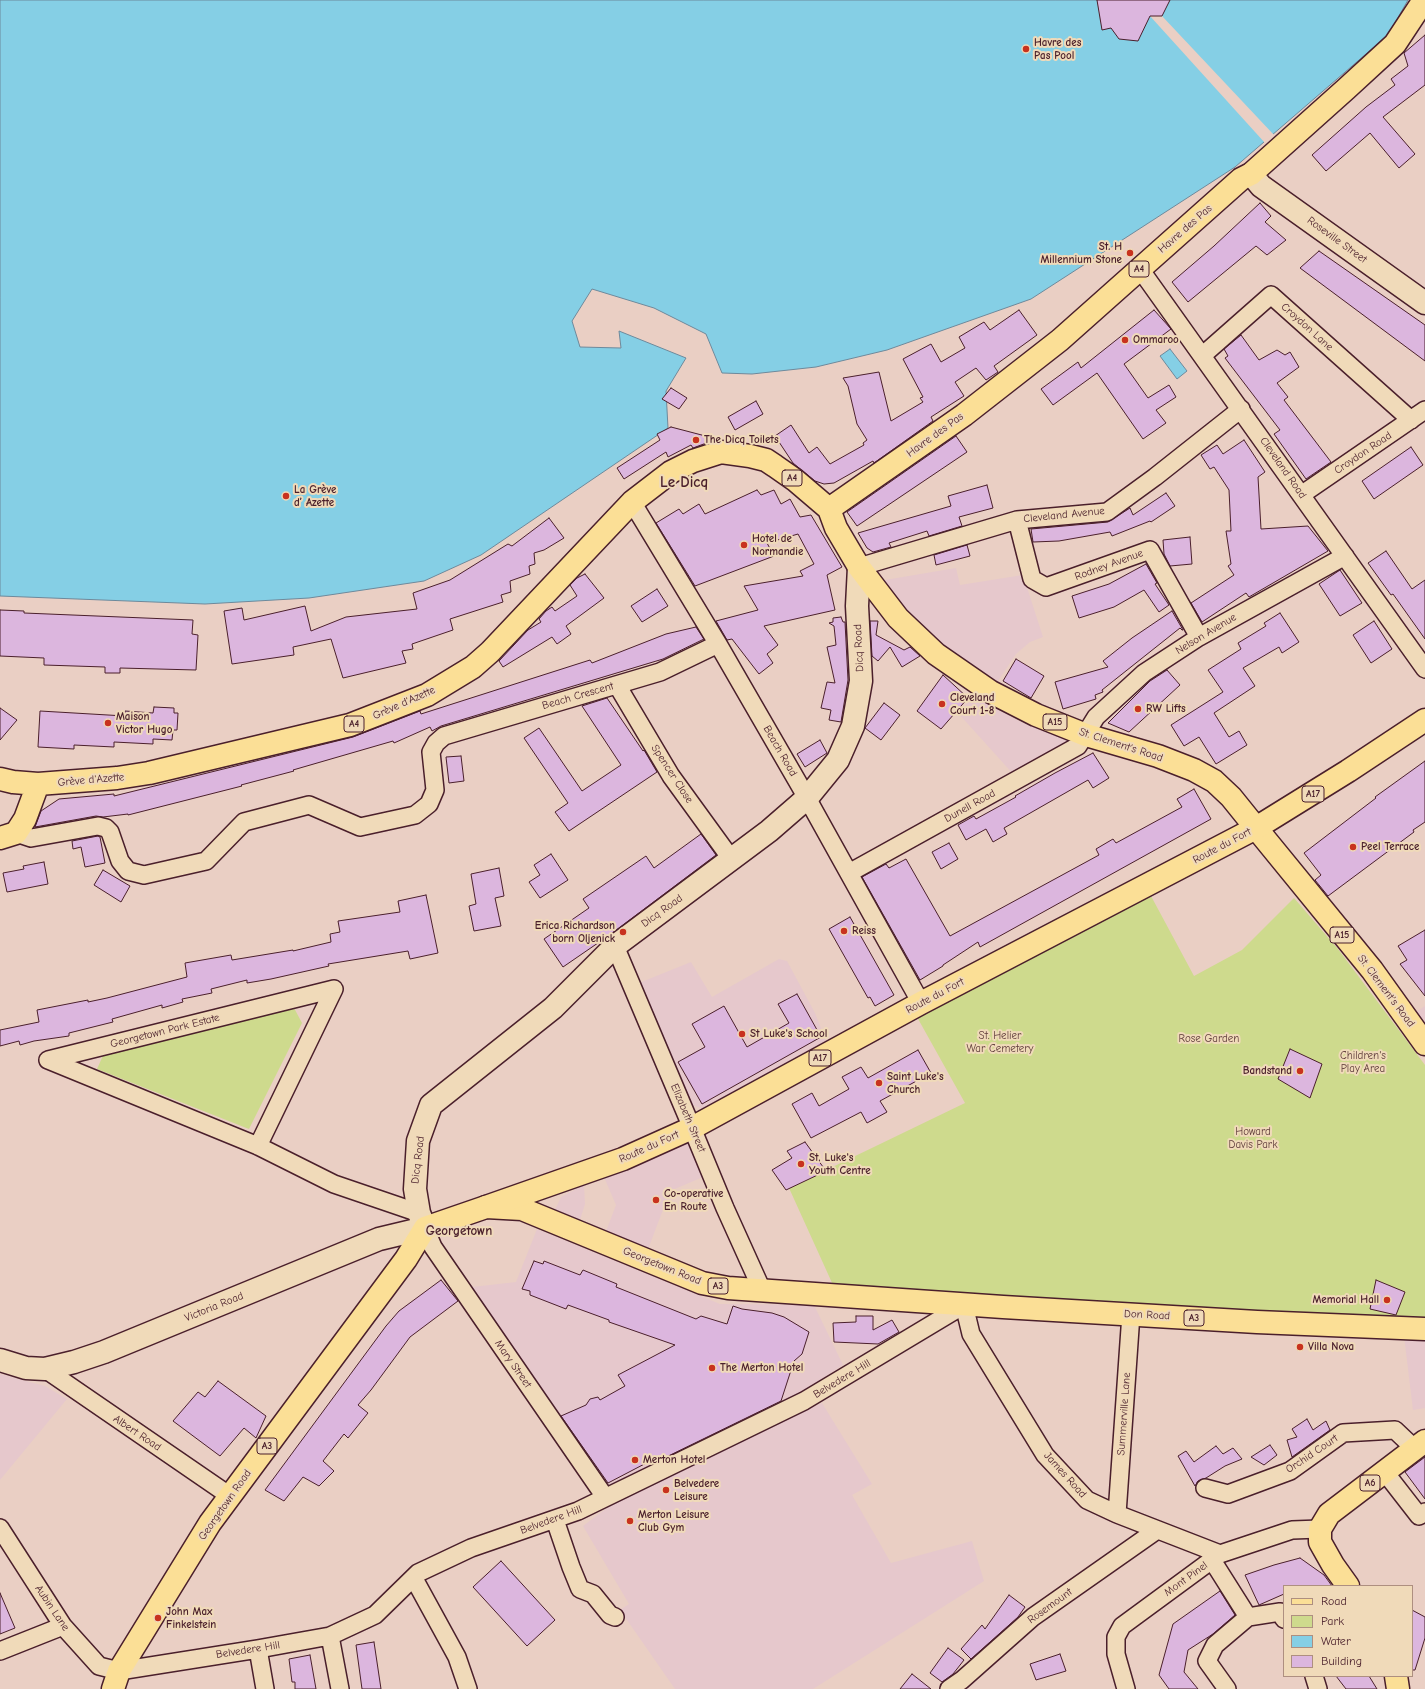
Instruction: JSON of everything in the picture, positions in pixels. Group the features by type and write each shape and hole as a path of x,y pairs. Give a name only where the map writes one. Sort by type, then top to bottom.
{"main road":[{"name":"Havre des Pas","path":"829,509 964,415 1060,340 1241,179 1251,174 1395,44 1424,0"},
{"name":"Roseville Street","path":"1251,174 1261,186 1425,303"},
{"name":"Grève d'Azette","path":"0,779 13,782 38,784 130,776 222,757 350,725 427,695 472,667 490,652 632,502 671,472 693,461 721,452 750,456"},
{"name":"St. Clement's Road","path":"750,456 766,460 776,466 829,509 836,528 860,567 898,618 936,654 992,692 1036,715 1086,735 1158,756 1194,770 1214,781 1231,797 1372,970 1425,1044"},
{"name":"Dicq Road","path":"422,1221 415,1189 418,1141 431,1105 553,1008 615,946 769,831 806,798 838,760 853,726 861,681 857,606 860,567"},
{"name":"Route du Fort","path":"422,1221 486,1207 623,1159 692,1128 921,1003 1256,828 1304,799 1425,720"},
{"path":"8,836 25,820 38,784"},
{"name":"Georgetown Road","path":"486,1207 522,1209 702,1283 728,1288 964,1305"},
{"name":"Victoria Road","path":"0,1360 26,1368 45,1369 74,1362 104,1352 422,1221"},
{"name":"Georgetown Road","path":"116,1680 210,1523 406,1259 422,1221"},
{"name":"Don Road","path":"964,1305 1425,1329"},
{"name":"A6","path":"1320,1529 1329,1514 1420,1445"},
{"path":"1320,1529 1320,1542 1333,1565 1347,1585"},
{"path":"1396,1677 1398,1689"}],"street":[{"name":"Cleveland Road","path":"1140,269 1203,355 1425,669"},
{"name":"Croydon Lane","path":"1203,355 1272,295 1411,420"},
{"name":"Cleveland Avenue","path":"860,567 1017,520 1107,512 1155,477 1241,409"},
{"name":"Croydon Road","path":"1301,495 1425,410"},
{"name":"Beach Road","path":"632,502 718,644 849,873 865,906 921,1003"},
{"name":"Rodney Avenue","path":"1017,520 1032,580 1046,587 1150,550 1199,637"},
{"name":"Nelson Avenue","path":"1086,735 1096,717 1144,673 1199,637 1345,556"},
{"name":"Beach Crescent","path":"8,836 31,838 98,826 106,828 110,832 120,861 128,871 144,875 206,861 244,822 309,805 360,827 415,815 429,804 435,790 432,752 436,743 444,736 660,672 718,644"},
{"name":"Spencer Close","path":"617,685 671,776 732,860"},
{"name":"Dunell Road","path":"849,873 1078,746 1086,735"},
{"name":"Elizabeth Street","path":"615,946 725,1208 762,1290"},
{"name":"Georgetown Park Estate","path":"258,1146 334,989 48,1060 258,1146 334,1184 422,1221"},
{"name":"Mary Street","path":"422,1221 433,1247 605,1497"},
{"name":"Belvedere Hill","path":"116,1680 258,1649 330,1636 375,1615 418,1573 471,1548 578,1511 804,1402 964,1305"},
{"name":"James Road","path":"964,1305 972,1334 1046,1455 1087,1500 1216,1557"},
{"name":"Summerville Lane","path":"1117,1514 1131,1314"},
{"name":"Albert Road","path":"45,1369 230,1496"},
{"name":"Orchid Court","path":"1206,1488 1228,1494 1290,1471 1343,1433 1395,1430 1420,1445"},
{"path":"1384,1472 1419,1516 1425,1512"},
{"path":"555,1520 570,1567 580,1589 593,1594 610,1615 615,1617"},
{"name":"Aubin Lane","path":"0,1528 64,1626 99,1666 116,1680"},
{"name":"Mont Pinel","path":"1126,1689 1116,1654 1116,1637 1122,1626 1216,1557 1292,1530 1320,1529"},
{"name":"Rosemount","path":"949,1689 962,1680 1033,1617 1157,1530"},
{"path":"1216,1557 1248,1616"},
{"path":"412,1579 417,1584 457,1657 468,1689"},
{"path":"1227,1689 1207,1661 1215,1644 1248,1616 1280,1612 1283,1617"},
{"path":"0,1651 64,1626"},
{"path":"330,1636 340,1689"},
{"path":"258,1649 265,1689"},
{"path":"1314,1677 1318,1689"}],"shaded area":[{"path":"956,568 960,585 1023,575 1043,637 1030,642 1016,654 996,684 950,656 907,616 879,581"},
{"path":"973,697 1025,724 1065,737 1070,744 1014,775 958,713"},
{"name":"St Luke's School","path":"779,959 787,961 815,1013 826,1041 703,1109 690,1104 639,983 691,962 712,997"},
{"path":"1425,1006 1425,1031 1413,1014"},
{"path":"689,1139 703,1177 670,1191 647,1252 605,1234 616,1205 604,1177"},
{"path":"584,1185 585,1204 579,1223 554,1212 561,1197"},
{"path":"537,1229 720,1304 814,1305 843,1365 784,1403 606,1488 472,1287 516,1282"},
{"path":"1404,1336 1425,1338 1425,1408 1413,1410"},
{"path":"0,1374 45,1386 67,1399 0,1480"},
{"path":"822,1403 872,1484 852,1495 891,1563 972,1541 984,1581 813,1689 675,1689 620,1610 629,1604 583,1526 611,1505 765,1428"}],"green space":[{"name":"Howard Davis Park","path":"1151,896 1194,976 1242,950 1294,898 1338,949 1425,1065 1425,1321 833,1285 789,1188 965,1103 917,1017"},
{"path":"293,1006 302,1023 249,1129 97,1069 105,1051"}],"water":[{"path":"0,0 1408,0 1388,35 1235,167 1031,299 887,350 816,367 752,374 722,373 706,334 654,308 592,289 572,321 580,347 621,348 619,331 686,358 666,391 668,428 481,555 424,581 309,598 205,604 0,596"},
{"path":"1170,349 1187,371 1177,379 1160,356"}],"pier":[{"path":"1150,16 1162,16 1274,135 1265,143"}],"building":[{"path":"1097,0 1170,0 1162,16 1150,16 1138,41 1119,39 1111,28 1102,30"},
{"path":"1425,35 1425,85 1383,117 1415,154 1399,168 1370,133 1326,171 1312,155 1366,107 1395,85 1391,79 1408,66 1404,53"},
{"path":"1260,203 1271,216 1265,222 1286,240 1267,255 1256,246 1188,302 1172,282 1214,246"},
{"path":"1319,251 1425,325 1425,361 1300,268"},
{"path":"1019,310 1037,335 994,366 998,372 986,380 976,368 955,382 964,396 931,417 933,421 874,463 873,461 834,483 824,484 815,481 793,463 775,436 791,425 809,453 817,447 830,464 864,445 863,443 867,440 857,424 848,386 843,378 879,372 891,421 923,402 920,398 923,397 903,359 931,344 941,362 965,348 959,337 984,322 990,330"},
{"path":"1154,310 1171,329 1124,364 1148,398 1169,385 1176,397 1156,410 1166,423 1143,439 1097,373 1053,405 1041,389 1078,362 1081,368"},
{"path":"1241,335 1259,360 1277,350 1285,355 1290,352 1299,367 1277,383 1288,397 1284,400 1331,462 1306,479 1274,434 1280,430 1225,358 1228,356 1224,349"},
{"path":"671,388 687,398 679,409 662,399"},
{"path":"756,401 763,414 735,430 728,417"},
{"path":"671,427 717,439 693,448 691,445 668,457 666,452 624,479 617,468 660,440 657,434"},
{"path":"956,436 967,452 857,526 847,512"},
{"path":"1244,440 1265,472 1258,477 1261,529 1308,526 1328,551 1249,597 1246,593 1202,622 1191,603 1234,575 1228,566 1231,564 1226,531 1231,531 1229,490 1214,467 1210,469 1201,455 1217,445 1223,454"},
{"path":"1411,447 1423,465 1374,499 1362,481"},
{"path":"987,485 993,508 959,517 962,526 929,536 927,531 889,543 891,547 873,552 867,548 858,533 951,506 948,496"},
{"name":"Hotel de Normandie","path":"757,490 761,495 774,490 781,504 790,499 800,517 811,515 842,567 827,575 835,610 764,626 778,645 767,654 773,663 759,674 732,639 727,640 716,621 758,610 744,586 803,576 800,571 814,564 798,534 767,543 774,556 695,586 656,523 679,509 683,514 699,504 705,514"},
{"path":"1166,493 1175,506 1151,522 1150,521 1112,536 1110,532 1059,541 1033,542 1031,529 1108,522 1130,508 1133,515"},
{"path":"549,518 564,538 544,550 534,553 535,564 529,566 530,574 510,581 511,592 501,595 503,602 450,619 453,630 412,644 413,649 402,651 406,663 343,678 331,639 293,647 294,655 232,664 224,611 242,608 244,620 305,606 311,631 346,617 417,609 413,593 450,580 508,544 512,546"},
{"path":"1190,537 1192,564 1170,566 1164,554 1163,540"},
{"path":"967,545 970,556 936,565 934,555"},
{"path":"1386,551 1412,589 1425,580 1425,639 1393,594 1391,595 1368,563"},
{"path":"1146,564 1157,583 1155,584 1169,605 1159,612 1144,590 1114,607 1079,618 1072,596 1109,584"},
{"path":"1340,570 1362,603 1340,616 1319,584"},
{"path":"585,574 604,598 566,626 571,634 557,644 552,637 503,667 499,661 528,630 541,622 539,619 546,611 552,607 555,611 577,596 570,585 577,578"},
{"path":"657,589 668,606 642,622 631,606"},
{"path":"0,610 24,611 24,613 193,620 192,634 198,635 196,670 120,668 120,673 105,673 105,667 44,665 44,658 0,656"},
{"path":"1172,611 1183,630 1180,628 1102,690 1103,692 1095,695 1096,699 1063,709 1055,682 1108,667 1103,661 1132,638"},
{"path":"1280,613 1299,642 1282,653 1279,647 1243,668 1255,686 1214,713 1229,737 1239,731 1247,745 1216,764 1199,737 1184,746 1171,725 1223,692 1208,670 1241,649 1238,643 1266,626 1264,623"},
{"path":"841,617 843,622 845,622 848,680 841,722 829,720 831,710 821,708 827,682 835,683 827,647 836,645 834,626 829,623 833,622 833,618"},
{"path":"870,621 878,621 876,635 904,650 910,647 920,656 902,667 890,647 878,661 872,656"},
{"path":"1374,621 1392,649 1371,663 1353,635"},
{"path":"696,627 704,639 663,659 441,726 432,731 430,727 394,743 393,741 293,770 294,771 241,785 242,786 128,815 103,817 96,816 35,827 41,811 59,799 114,794 114,796 353,737 420,711 421,714 590,660 592,663 666,634"},
{"path":"1016,659 1044,676 1031,698 1003,681"},
{"name":"RW Lifts","path":"1167,670 1180,685 1129,732 1108,723 1150,681"},
{"name":"Cleveland Court 1-8","path":"943,675 968,698 941,729 917,711"},
{"path":"607,698 643,751 644,750 657,772 569,831 555,812 568,803 524,738 539,728 582,791 621,765 582,706"},
{"path":"884,703 900,715 881,740 865,728"},
{"name":"Maison Victor Hugo","path":"154,707 174,708 174,713 178,713 177,730 173,730 172,740 153,739 153,744 114,742 114,747 74,745 74,749 38,747 40,711 125,716 125,711 153,713"},
{"path":"0,708 17,720 0,740"},
{"path":"820,740 827,753 805,767 797,754"},
{"path":"1093,753 1109,778 1093,788 1088,780 1004,828 1007,834 993,842 986,829 966,840 958,825 974,816 976,819 1055,773"},
{"path":"461,756 464,781 449,783 446,757"},
{"path":"1425,761 1425,822 1413,830 1414,832 1328,896 1315,880 1321,875 1304,853 1376,798 1375,797"},
{"path":"1194,789 1211,819 980,947 978,942 920,980 862,877 886,864 889,868 906,859 950,936 1099,855 1096,849 1113,839 1116,843 1182,807 1177,799"},
{"path":"701,834 716,855 611,934 563,967 544,939 589,908 583,899 646,856 654,868"},
{"path":"98,836 100,837 105,863 85,867 81,847 73,849 72,841"},
{"path":"949,843 958,859 941,869 932,852"},
{"path":"551,854 568,880 540,898 529,882 540,875 534,865"},
{"path":"44,862 48,884 7,892 3,873 24,869 23,866"},
{"path":"499,868 504,896 495,898 501,926 474,931 469,906 476,904 471,874"},
{"path":"103,870 130,886 121,902 94,885"},
{"path":"426,895 438,953 410,959 408,951 328,964 329,966 271,979 247,983 247,980 211,989 212,993 182,999 183,1002 162,1008 162,1005 112,1019 113,1022 69,1033 69,1036 34,1041 20,1045 19,1041 0,1046 0,1030 39,1022 37,1010 88,1000 88,1002 107,998 187,977 185,963 231,955 232,960 293,951 331,942 330,934 340,932 338,921 400,912 398,901"},
{"path":"850,917 894,995 875,1006 870,997 868,998 829,929"},
{"path":"1425,930 1425,996 1400,964 1407,960 1398,946"},
{"path":"797,994 821,1037 702,1104 678,1062 705,1047 692,1024 724,1006 747,1047 789,1023 778,1004"},
{"name":"Bandstand","path":"1290,1049 1322,1064 1310,1098 1278,1079"},
{"name":"Saint Luke's Church","path":"918,1050 931,1073 880,1101 887,1112 867,1123 861,1112 811,1138 792,1104 812,1093 819,1106 849,1089 842,1077 861,1067 868,1078"},
{"name":"St. Luke's Youth Centre","path":"805,1142 826,1171 786,1190 772,1170 792,1158 787,1151"},
{"name":"The Merton Hotel","path":"534,1261 543,1264 544,1261 580,1275 583,1270 617,1284 616,1287 696,1319 701,1316 727,1324 733,1306 742,1309 772,1313 784,1317 809,1332 802,1354 794,1361 781,1401 656,1462 654,1459 608,1483 561,1416 586,1405 590,1399 598,1397 600,1400 625,1386 618,1375 675,1345 609,1322 609,1320 568,1305 566,1309 530,1295 530,1291 522,1289"},
{"path":"441,1280 458,1301 410,1337 371,1390 358,1405 368,1413 348,1438 344,1434 323,1461 334,1471 319,1486 303,1477 284,1501 265,1490 386,1326 399,1311"},
{"name":"Memorial Hall","path":"1376,1280 1405,1292 1396,1315 1370,1309"},
{"path":"856,1316 873,1316 873,1330 892,1320 899,1332 878,1344 834,1342 833,1323 856,1322"},
{"path":"218,1381 266,1416 256,1438 244,1428 220,1456 173,1421 198,1392 205,1397"},
{"path":"1307,1419 1313,1430 1326,1421 1330,1430 1292,1457 1287,1440 1297,1437 1292,1429"},
{"path":"1270,1445 1277,1455 1264,1465 1251,1457"},
{"path":"1216,1446 1223,1454 1233,1448 1242,1459 1225,1466 1206,1478 1198,1481 1195,1486 1178,1456 1186,1451 1194,1462"},
{"path":"1425,1457 1425,1499 1405,1472"},
{"path":"1300,1558 1324,1575 1331,1585 1283,1585 1283,1594 1259,1605 1245,1575"},
{"path":"501,1561 555,1620 527,1646 473,1587"},
{"path":"1220,1591 1235,1615 1213,1634 1188,1650 1184,1672 1198,1689 1169,1689 1159,1675 1173,1624"},
{"path":"0,1593 15,1628 0,1634"},
{"path":"1009,1595 1025,1607 1018,1617 971,1659 961,1649 982,1625 985,1629"},
{"path":"1413,1611 1425,1617 1425,1638 1415,1670 1413,1670"},
{"path":"374,1642 381,1689 362,1689 356,1645"},
{"path":"948,1648 964,1660 953,1674 942,1682 930,1673"},
{"path":"1060,1654 1066,1671 1036,1680 1030,1664"},
{"path":"310,1655 316,1689 295,1689 295,1682 292,1682 289,1659"},
{"path":"912,1674 931,1689 900,1689"},
{"path":"1337,1677 1370,1677 1377,1689 1346,1689"}],"place":[{"name":"Havre des Pas Pool","path":"1026,49"},
{"name":"St. H Millennium Stone","path":"1130,253"},
{"name":"Ommaroo","path":"1125,340"},
{"name":"The Dicq Toilets","path":"696,440"},
{"name":"La Grève d’ Azette","path":"286,496"},
{"name":"Hotel de Normandie","path":"744,545"},
{"name":"Cleveland Court 1-8","path":"942,704"},
{"name":"RW Lifts","path":"1138,709"},
{"name":"Maison Victor Hugo","path":"108,723"},
{"name":"Peel Terrace","path":"1353,847"},
{"name":"Reiss","path":"844,931"},
{"name":"Erica Richardson born Oljenick","path":"623,932"},
{"name":"St Luke's School","path":"742,1034"},
{"name":"Bandstand","path":"1300,1071"},
{"name":"Saint Luke's Church","path":"879,1083"},
{"name":"St. Luke's Youth Centre","path":"801,1164"},
{"name":"Co-operative En Route","path":"656,1200"},
{"name":"Memorial Hall","path":"1387,1300"},
{"name":"Villa Nova","path":"1300,1347"},
{"name":"The Merton Hotel","path":"712,1368"},
{"name":"Merton Hotel","path":"635,1460"},
{"name":"Belvedere Leisure","path":"666,1490"},
{"name":"Merton Leisure Club Gym","path":"630,1521"},
{"name":"John Max Finkelstein","path":"158,1618"}],"district":[{"name":"Le Dicq","path":"684,483"},
{"name":"Georgetown","path":"459,1231"}],"park label":[{"name":"Rose Garden","path":"1209,1039"},
{"name":"St. Helier War Cemetery","path":"1000,1042"},
{"name":"Children's Play Area","path":"1363,1062"}]}
